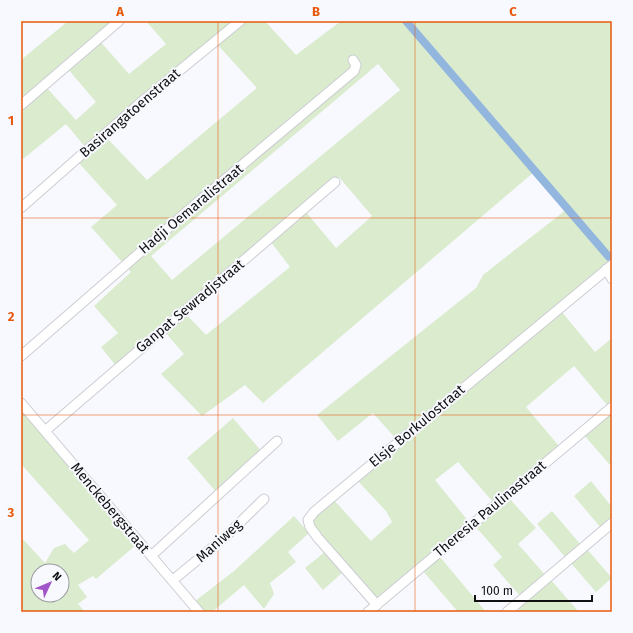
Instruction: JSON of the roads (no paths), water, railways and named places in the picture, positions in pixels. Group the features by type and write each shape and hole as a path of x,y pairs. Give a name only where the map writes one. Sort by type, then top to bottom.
{"street":[{"path":"21,105 119,21"},
{"name":"Basirangatoenstraat","path":"21,208 140,104 240,21"},
{"name":"Hadji Oemaralistraat","path":"21,356 198,202 354,71 356,65 353,60"},
{"name":"Ganpat Sewradjstraat","path":"45,431 335,182"},
{"path":"609,267 612,279"},
{"name":"Elsje Borkulostraat","path":"377,605 318,538 310,528 308,520 314,512 386,451 609,267"},
{"name":"Menckebergstraat","path":"21,403 199,612"},
{"name":"Theresia Paulinastraat","path":"368,612 612,407"},
{"path":"151,556 277,441"},
{"name":"Maniweg","path":"173,580 224,538 264,499"},
{"path":"507,612 612,523"}],"waterway":[{"path":"406,21 609,257"}]}
